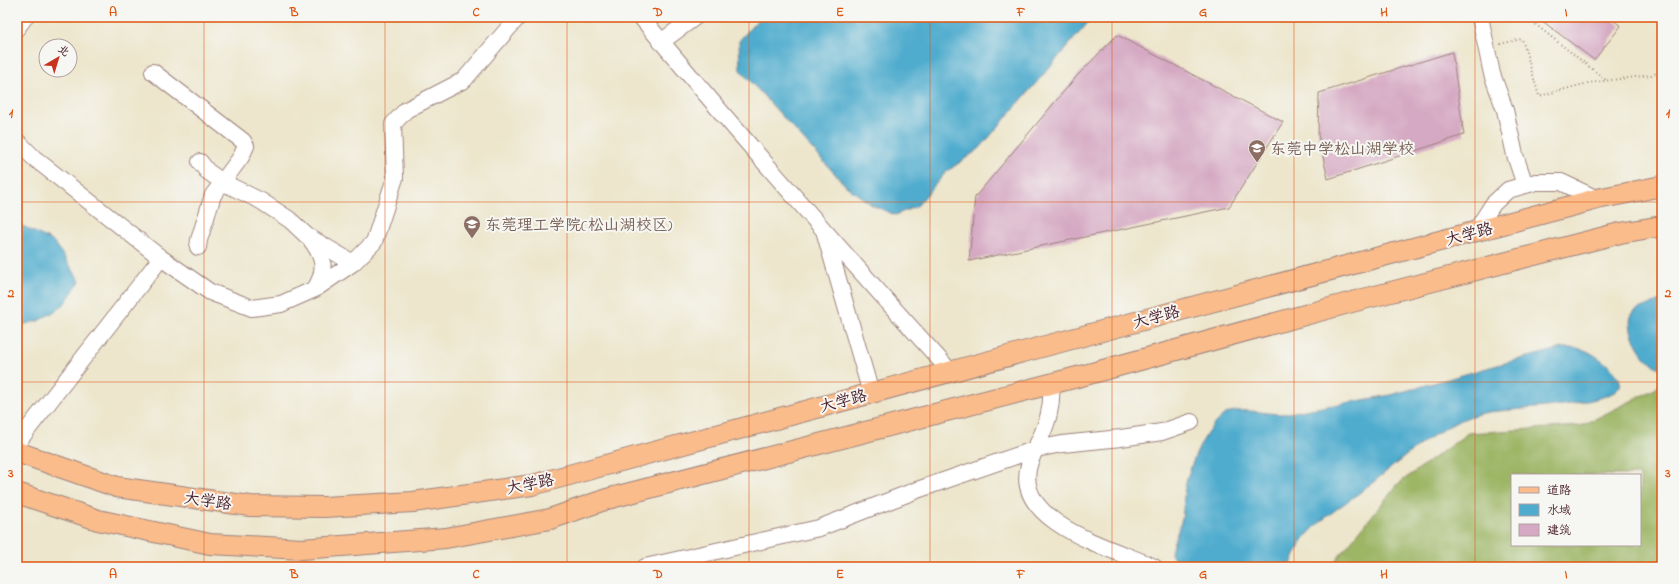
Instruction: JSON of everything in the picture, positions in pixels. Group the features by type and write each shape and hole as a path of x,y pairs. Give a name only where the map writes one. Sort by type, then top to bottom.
{"main road":[{"name":"大学路","path":"17,452 117,487 250,506 324,507 413,502 532,485 1597,199 1662,186"},
{"path":"17,493 98,520 210,544 302,549 446,538 550,519 607,499 1051,384 1620,233 1662,226"}],"street":[{"path":"17,28 25,17"},
{"path":"17,141 34,158 161,258 210,292 252,308 281,304 315,289 352,263 374,242 396,178 393,124 406,110 464,80 518,17"},
{"path":"641,17 824,230 950,372"},
{"path":"662,42 695,17"},
{"path":"1480,17 1492,74 1505,110 1515,155 1525,185"},
{"path":"153,72 196,104 246,146 241,158 224,183 213,195 208,208 198,247"},
{"path":"200,162 207,171 224,183 261,201 290,220 307,236 320,252 323,269 321,278 315,289"},
{"path":"1474,232 1493,204 1508,190 1536,182 1561,182 1597,199"},
{"path":"824,230 871,393"},
{"path":"307,236 352,263"},
{"path":"17,443 161,258"},
{"path":"1051,384 1051,404 1049,416 1029,464 1027,476 1028,488 1040,508 1067,529 1088,540 1154,567"},
{"path":"646,567 819,528 917,490 1036,449 1062,444 1162,432 1191,422"}],"path":[{"path":"1526,17 1607,80"},
{"path":"1497,45 1522,39 1539,96 1588,83 1651,75 1662,71"},
{"path":"1658,72 1662,67"}],"green space":[{"path":"1662,383 1662,567 1334,567 1336,560 1398,484 1468,433 1581,426 1655,389"}],"water":[{"path":"760,17 1093,17 979,149 946,172 917,206 895,215 872,205 846,186 740,70 739,41"},
{"path":"17,223 54,242 80,281 62,307 38,321 17,326"},
{"path":"1662,301 1662,368 1655,366 1642,354 1633,336 1630,327 1630,319 1633,313 1638,309"},
{"path":"1563,348 1581,349 1599,358 1617,375 1620,381 1620,386 1613,393 1599,398 1538,408 1489,412 1472,416 1456,423 1424,442 1366,488 1335,510 1314,528 1297,550 1290,567 1187,567 1171,554 1182,519 1188,474 1202,442 1208,432 1222,416 1236,411 1282,414 1391,395"}],"building":[{"path":"1537,17 1609,17 1621,26 1594,60"},
{"path":"1117,35 1283,122 1229,207 969,261 975,197 1076,77"},
{"path":"1452,52 1464,135 1328,179 1318,135 1319,93"}],"place":[{"name":"东莞中学松山湖学校","path":"1257,163"},
{"name":"东莞理工学院(松山湖校区)","path":"472,239"}]}
